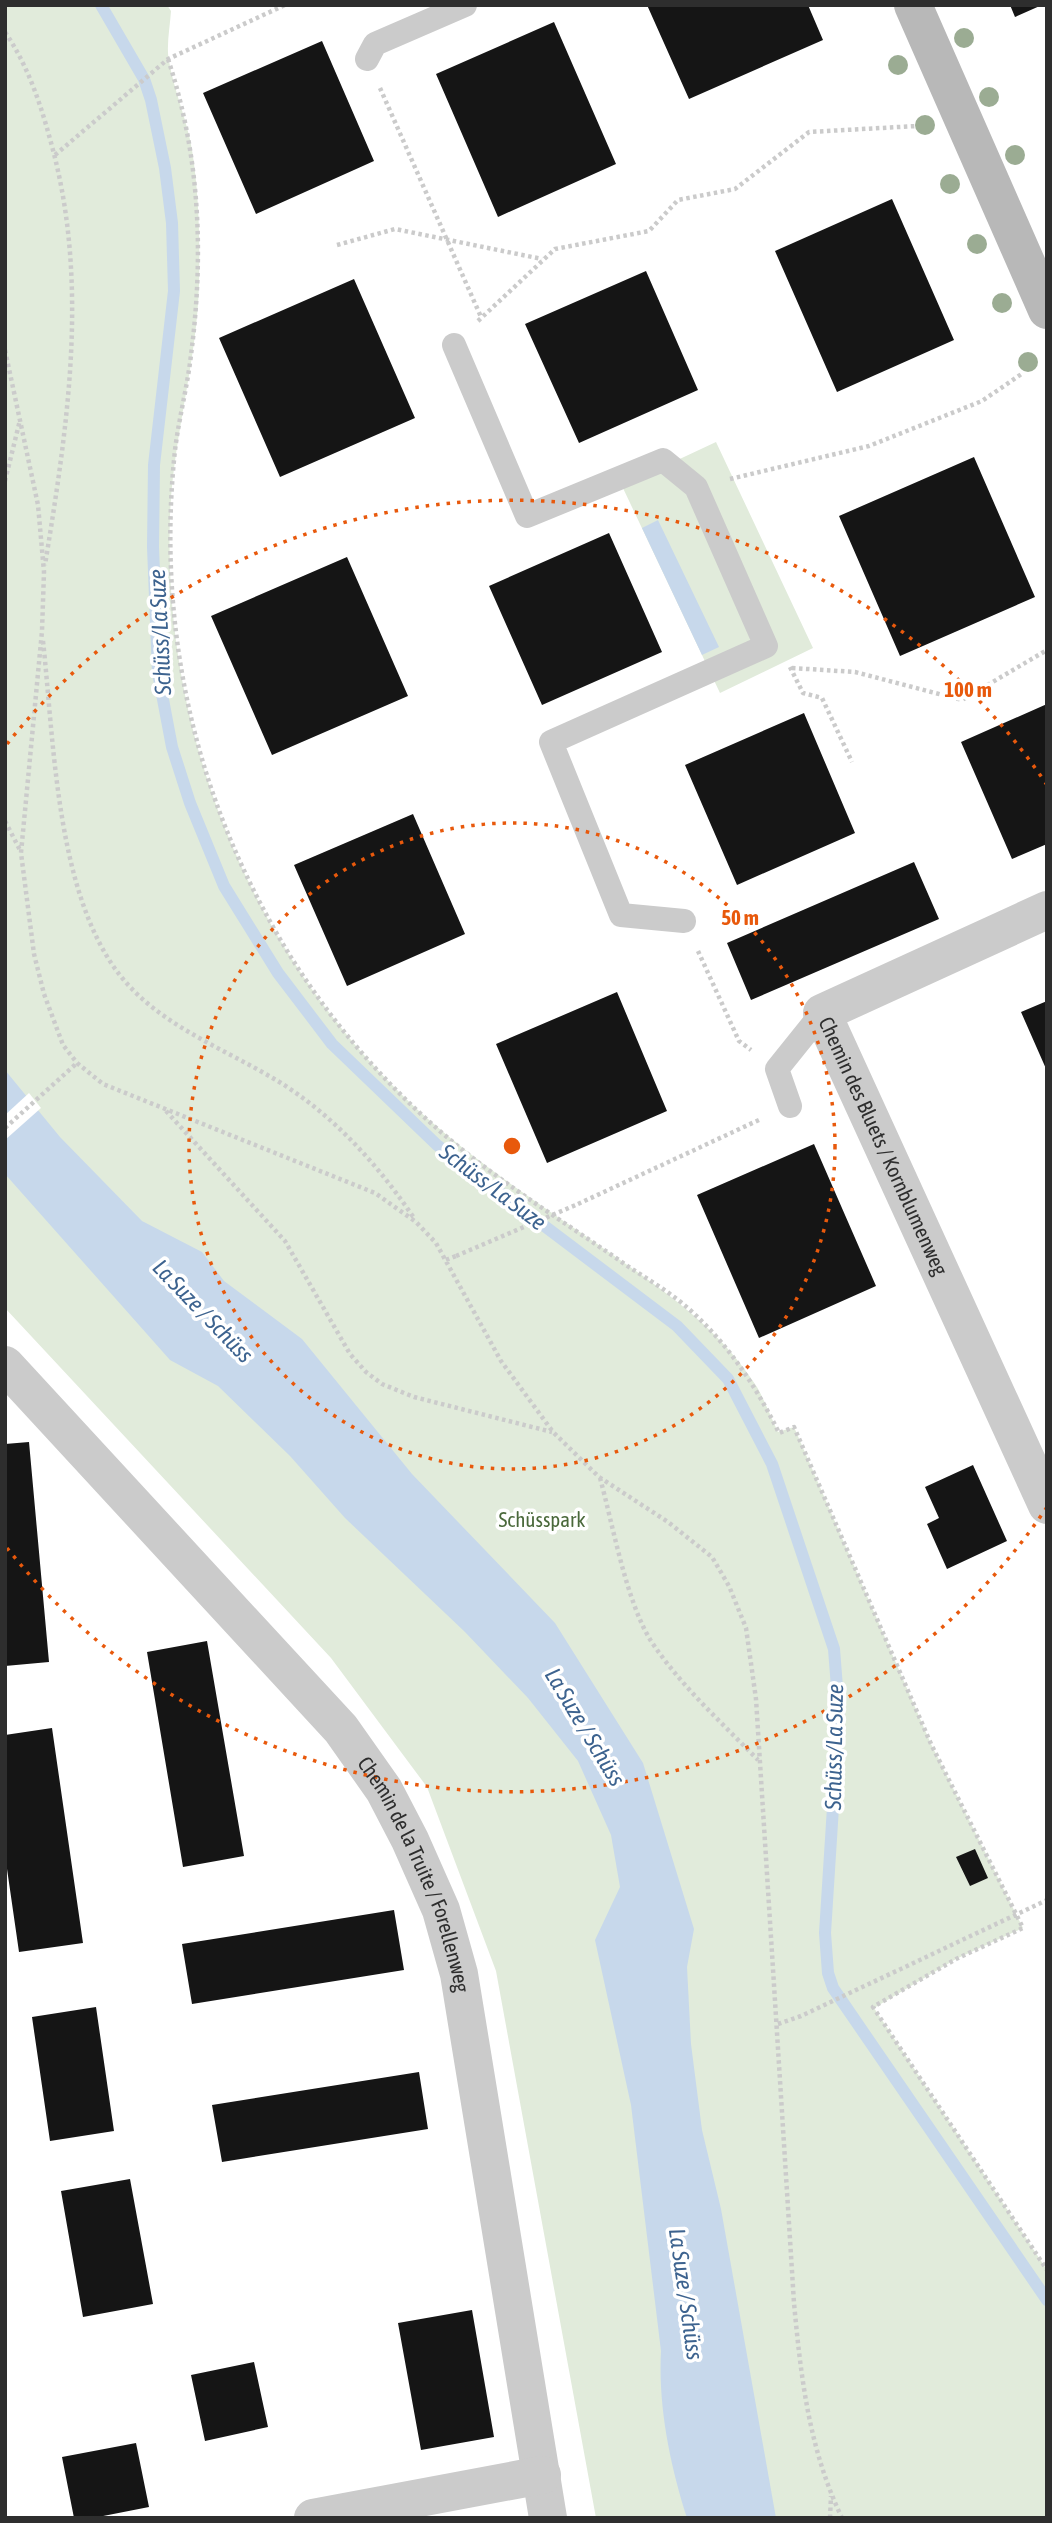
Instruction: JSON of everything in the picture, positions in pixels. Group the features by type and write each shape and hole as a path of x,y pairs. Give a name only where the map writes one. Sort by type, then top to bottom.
{"street":[{"path":"913,5 1045,300"},
{"name":"Chemin des Bluets / Kornblumenweg","path":"1047,910 822,1013 1047,1505"},
{"name":"Chemin de la Truite / Forellenweg","path":"5,1365 341,1728 384,1790 410,1840 441,1910 464,1999 548,2518"},
{"path":"313,2518 542,2474"}],"lane":[{"path":"367,59 375,44 465,5"},
{"path":"454,345 527,516 663,460 695,487 766,646 551,742 621,915 684,921"},
{"path":"790,1106 777,1069 822,1013"}],"path":[{"path":"55,155 168,59 285,5"},
{"path":"5,32 31,80 55,155 67,217 74,349 64,444 44,572"},
{"path":"168,59 192,150 199,222 196,313 174,456 170,519 172,600 179,663 193,737 217,808 266,916 346,1035 413,1106 468,1154 687,1307 725,1346 757,1387 779,1433 793,1427 932,1744 1023,1927 956,1959 873,2007 1047,2270"},
{"path":"367,59 482,318"},
{"path":"454,345 555,249 649,231 678,200 734,189 808,132 917,126"},
{"path":"337,245 395,229 543,260"},
{"path":"5,350 38,505 44,572 43,631 21,853 34,954 44,994 63,1045 77,1063 103,1084 375,1193 416,1222"},
{"path":"695,487 869,446 982,401 1023,373"},
{"path":"5,481 20,418"},
{"path":"43,631 59,791 76,884 85,912 119,974 153,1009 282,1084 355,1143 387,1178 416,1222 436,1243 501,1361 553,1432 600,1477 668,1522 712,1557 729,1586 746,1628 756,1699 794,2303 804,2402 831,2495 842,2518"},
{"path":"766,646 791,668 803,693 822,698 852,762"},
{"path":"791,668 855,672 961,700 1047,650"},
{"path":"5,821 21,853"},
{"path":"684,921 739,1041 777,1069"},
{"path":"5,1128 77,1063"},
{"path":"446,1260 578,1204 618,1183 790,1106"},
{"path":"166,1111 285,1241 350,1354 366,1372 382,1384 414,1397 553,1432"},
{"path":"600,1477 636,1606 650,1640 699,1700 759,1761"},
{"path":"778,2024 1047,1900"},
{"path":"831,2495 831,2518"}],"green space":[{"name":"Schüsspark","path":"5,5 167,5 171,11 168,55 192,150 198,200 199,250 194,342 172,487 172,601 183,684 203,767 232,846 270,922 315,993 368,1059 428,1119 494,1172 690,1312 742,1366 757,1387 778,1432 794,1427 931,1744 1023,1928 956,1959 874,2008 1047,2270 1047,2518 596,2518 496,1971 427,1787 331,1658 5,1308"},
{"path":"716,442 813,648 720,693 622,486"}],"water":[{"path":"658,520 719,647 702,655 642,528"},
{"name":"La Suze / Schüss","path":"5,1070 60,1137 142,1221 202,1252 224,1281 302,1339 412,1474 555,1623 643,1763 694,1929 687,1967 691,2044 702,2130 721,2209 776,2518 687,2518 675,2477 663,2414 661,2351 631,2105 595,1940 620,1887 611,1835 578,1761 528,1698 465,1632 345,1518 290,1456 218,1386 170,1360 5,1174"}],"pier":[{"path":"29,1093 41,1108 5,1140 5,1115"}],"building":[{"path":"647,5 808,5 823,40 689,99"},
{"path":"1010,5 1042,5 1015,17"},
{"path":"554,22 616,164 498,217 436,74"},
{"path":"322,41 374,161 256,214 203,93"},
{"path":"892,199 954,340 837,392 775,251"},
{"path":"646,271 698,390 579,443 525,324"},
{"path":"354,279 415,418 280,477 219,338"},
{"path":"974,457 1035,597 900,656 839,516"},
{"path":"609,533 662,652 542,705 489,586"},
{"path":"347,557 408,696 272,755 211,616"},
{"path":"1047,704 1047,844 1012,859 961,742"},
{"path":"804,713 855,833 737,885 685,765"},
{"path":"413,814 465,934 347,986 294,865"},
{"path":"914,862 939,919 751,1000 727,943"},
{"path":"617,992 667,1111 547,1163 496,1044"},
{"path":"1047,1001 1047,1071 1021,1012"},
{"path":"814,1144 876,1286 759,1338 697,1195"},
{"path":"29,1442 49,1662 5,1666 5,1444"},
{"path":"973,1465 1007,1541 947,1569 927,1524 939,1518 925,1487"},
{"path":"207,1641 244,1856 183,1867 147,1652"},
{"path":"52,1728 83,1943 19,1952 5,1855 5,1735"},
{"path":"975,1849 988,1878 970,1886 956,1857"},
{"path":"394,1910 404,1970 192,2004 182,1944"},
{"path":"96,2007 114,2131 50,2141 32,2017"},
{"path":"419,2072 428,2129 222,2162 212,2105"},
{"path":"130,2179 153,2304 83,2317 61,2191"},
{"path":"472,2310 494,2437 421,2450 398,2323"},
{"path":"254,2362 268,2427 205,2441 191,2375"},
{"path":"136,2443 149,2507 93,2518 74,2518 62,2457"}],"waterway":[{"name":"Schüss/La Suze","path":"101,5 144,79 165,168 172,223 174,291 154,465 153,547 158,673 172,747 190,803 224,886 278,973 332,1044 437,1145 677,1326 728,1379 772,1464 834,1649 839,1713 825,1933 828,1973 833,1988 1047,2300"}]}
